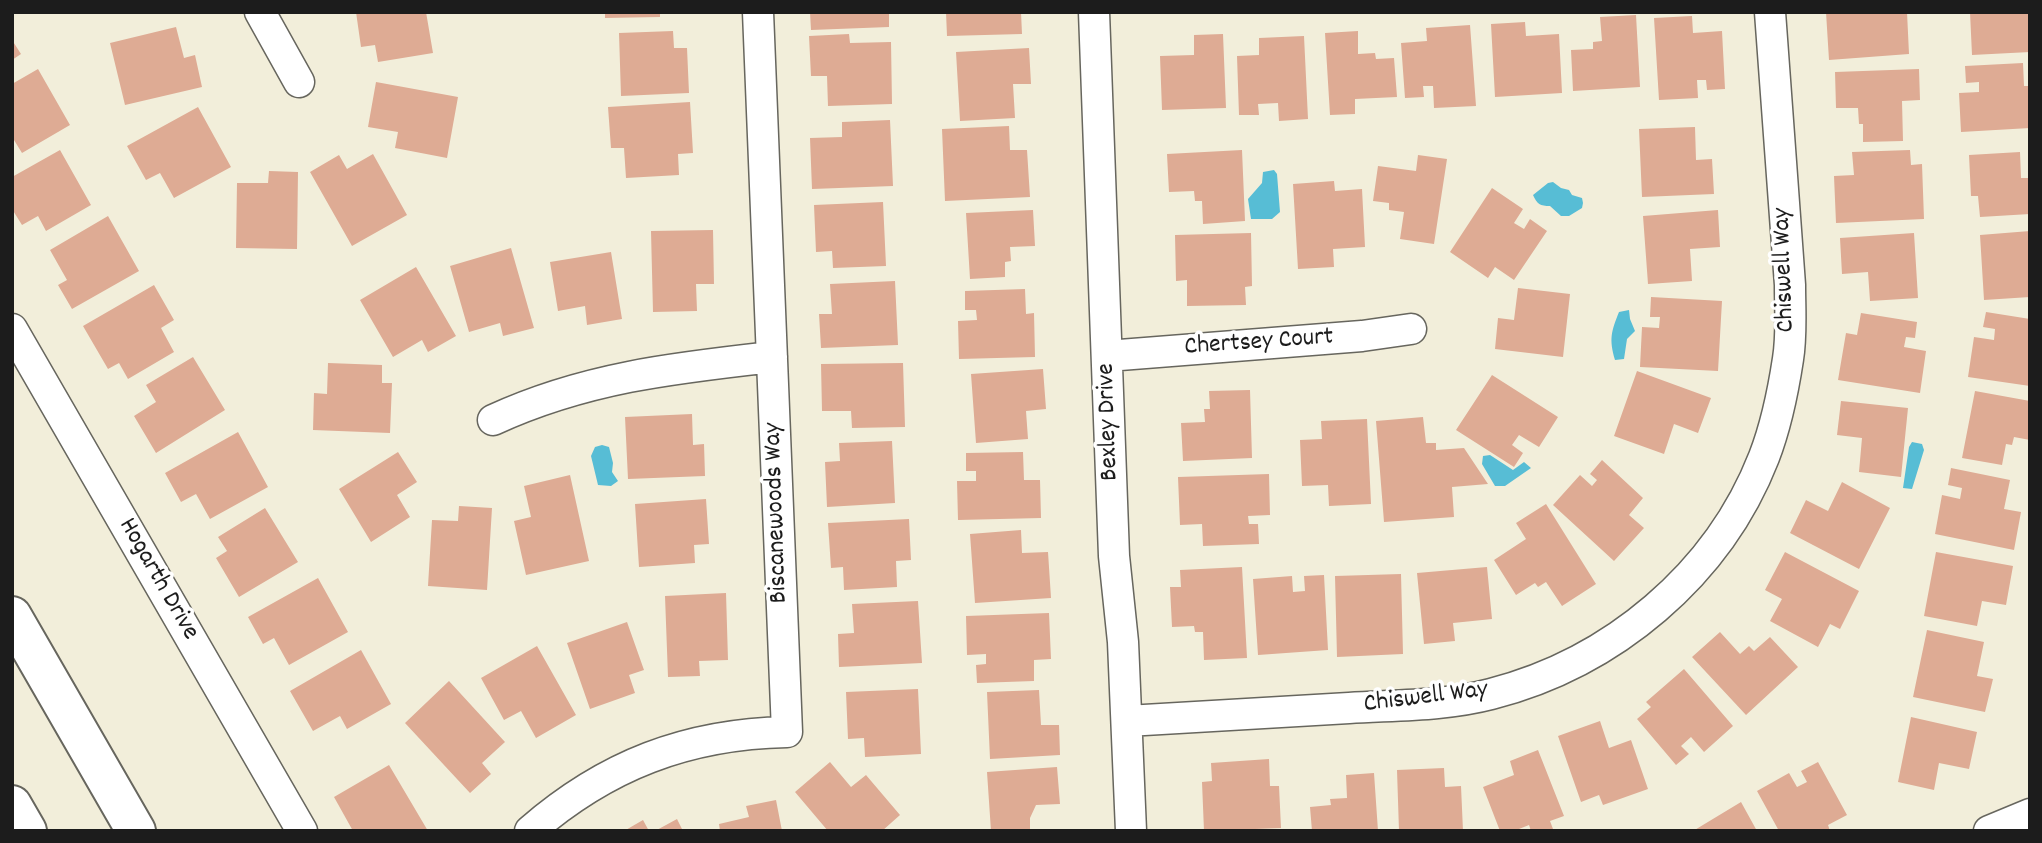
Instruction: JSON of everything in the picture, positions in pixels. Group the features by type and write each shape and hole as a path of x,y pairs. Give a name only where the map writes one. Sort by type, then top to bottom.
{"highway":[{"path":"12,615 136,831"},
{"path":"12,805 27,831"}],"street":[{"path":"260,12 299,82"},
{"name":"Biscanewoods Way","path":"530,831 578,793 606,776 655,754 728,736 787,732 758,12"},
{"name":"Bexley Drive","path":"1094,12 1114,556 1123,642 1131,831"},
{"name":"Chiswell Way","path":"1127,721 1423,704 1491,694 1555,672 1615,640 1643,620 1693,572 1733,518 1764,457 1775,424 1788,358 1790,285 1770,12"},
{"name":"Hogarth Drive","path":"12,329 302,831"},
{"name":"Chertsey Court","path":"1107,356 1362,336 1411,329"},
{"path":"493,420 527,404 603,381 688,366 772,357"},
{"path":"1989,831 2030,814"}],"water":[{"path":"1274,170 1277,174 1280,212 1272,219 1251,219 1248,199 1262,183 1263,172"},
{"path":"1553,182 1569,190 1572,195 1582,198 1582,208 1569,216 1561,216 1550,206 1541,205 1533,195"},
{"path":"1629,310 1635,331 1627,339 1624,359 1615,360 1612,346 1614,325 1619,312"},
{"path":"1912,442 1922,444 1924,450 1912,489 1903,488"},
{"path":"595,447 609,447 612,472 618,481 611,486 598,485 591,456"},
{"path":"1490,455 1513,470 1524,462 1531,468 1505,486 1495,486 1482,464 1483,456"}],"building":[{"path":"356,12 426,12 433,53 378,62 375,45 361,47"},
{"path":"605,12 660,12 660,17 605,18"},
{"path":"810,12 889,12 889,27 811,30"},
{"path":"946,12 1021,12 1022,34 947,36"},
{"path":"1826,12 1907,12 1909,54 1829,60"},
{"path":"1970,12 2030,13 2030,52 1972,55"},
{"path":"1636,15 1640,87 1573,91 1571,50 1593,49 1593,42 1602,41 1600,17"},
{"path":"1692,16 1693,33 1722,31 1725,89 1707,90 1706,80 1697,80 1698,98 1659,100 1654,18"},
{"path":"1525,22 1526,36 1559,34 1562,93 1495,97 1491,24"},
{"path":"1470,25 1476,106 1434,108 1433,86 1423,86 1424,97 1405,98 1401,43 1427,41 1426,28"},
{"path":"176,27 184,58 195,55 202,87 125,105 110,43"},
{"path":"673,31 674,48 687,48 689,93 621,96 619,33"},
{"path":"1358,31 1358,54 1375,53 1376,59 1394,58 1397,97 1355,99 1355,114 1330,115 1325,33"},
{"path":"849,34 850,43 891,42 892,104 828,106 827,76 811,76 809,36"},
{"path":"1223,34 1226,108 1162,110 1160,56 1194,55 1194,35"},
{"path":"1304,36 1308,119 1279,121 1278,103 1258,104 1259,115 1239,115 1237,56 1259,55 1259,38"},
{"path":"12,40 21,54 12,60"},
{"path":"1029,48 1031,84 1013,84 1015,118 960,121 956,52"},
{"path":"2023,63 2024,86 2030,86 2030,128 1961,132 1959,93 1979,92 1979,82 1966,83 1965,66"},
{"path":"38,69 70,125 22,153 14,140 12,142 12,84"},
{"path":"1919,69 1920,100 1902,101 1903,141 1863,142 1863,124 1859,124 1858,108 1836,108 1835,72"},
{"path":"376,82 458,97 447,158 395,148 398,132 368,127"},
{"path":"690,102 693,153 678,154 679,175 626,178 624,148 611,148 608,107"},
{"path":"198,107 231,167 174,198 160,173 146,180 127,146"},
{"path":"890,120 893,186 812,189 810,138 842,137 842,122"},
{"path":"1009,126 1010,150 1027,150 1030,197 945,201 942,129"},
{"path":"1695,127 1696,160 1712,159 1714,194 1642,197 1639,129"},
{"path":"60,150 91,205 46,231 38,216 22,225 12,209 12,177"},
{"path":"1242,150 1245,221 1203,224 1202,201 1195,201 1194,191 1169,192 1167,154"},
{"path":"1910,150 1911,165 1922,164 1924,219 1836,223 1834,176 1854,175 1852,152"},
{"path":"2020,152 2021,178 2030,178 2030,214 1980,217 1978,196 1971,196 1969,155"},
{"path":"373,154 407,215 352,246 310,172 339,155 347,169"},
{"path":"1418,155 1447,159 1434,244 1400,239 1404,212 1389,210 1389,203 1373,201 1378,166 1416,171"},
{"path":"269,171 298,172 297,249 236,248 237,183 268,183"},
{"path":"1334,181 1335,191 1362,189 1365,247 1333,249 1334,267 1298,269 1293,184"},
{"path":"1492,188 1523,209 1514,223 1524,229 1530,219 1547,231 1514,280 1495,267 1488,278 1450,252"},
{"path":"883,202 886,266 833,268 832,251 816,252 814,205"},
{"path":"1033,210 1035,246 1010,247 1011,261 1005,262 1005,277 970,279 966,213"},
{"path":"1718,210 1720,247 1690,249 1692,281 1648,284 1643,216"},
{"path":"108,216 139,271 72,309 58,285 67,280 50,250"},
{"path":"713,230 714,284 696,284 697,311 653,312 651,231"},
{"path":"2030,231 2030,297 1984,300 1980,235"},
{"path":"1251,233 1252,286 1245,287 1246,305 1187,306 1187,280 1176,281 1175,235"},
{"path":"1914,233 1918,298 1870,301 1868,272 1842,274 1840,238"},
{"path":"511,248 534,328 503,336 500,323 469,332 450,266"},
{"path":"611,252 622,319 587,325 585,306 558,311 550,262"},
{"path":"416,267 456,336 428,352 422,340 393,357 360,300"},
{"path":"895,281 898,345 821,348 819,314 832,314 830,284"},
{"path":"154,285 174,320 161,328 174,352 128,379 119,363 108,369 83,326"},
{"path":"1518,288 1570,294 1563,357 1495,349 1498,318 1514,320"},
{"path":"1025,289 1026,314 1034,313 1035,357 959,359 958,321 977,320 976,310 965,310 965,291"},
{"path":"1651,297 1722,301 1718,371 1640,367 1642,327 1659,328 1660,317 1650,317"},
{"path":"1986,312 2030,319 2030,386 1968,377 1974,337 1994,340 1995,329 1983,327"},
{"path":"1861,313 1917,322 1915,338 1906,337 1904,347 1926,351 1920,393 1838,380 1846,333 1857,335"},
{"path":"193,357 225,410 156,453 134,416 156,402 146,385"},
{"path":"328,363 382,365 382,383 392,383 390,433 313,430 314,393 327,394"},
{"path":"903,363 905,427 852,428 851,411 822,411 821,364"},
{"path":"1043,369 1046,409 1026,411 1028,439 976,443 971,374"},
{"path":"1637,371 1711,398 1698,433 1674,424 1664,454 1614,436"},
{"path":"1492,375 1558,417 1539,447 1519,435 1512,445 1523,453 1514,467 1456,430"},
{"path":"1250,390 1252,458 1183,461 1181,423 1205,422 1204,409 1210,409 1209,391"},
{"path":"1975,391 2030,401 2030,440 2014,437 2012,445 2006,444 2002,465 1962,458"},
{"path":"1841,401 1908,408 1901,477 1859,472 1862,438 1837,435"},
{"path":"692,414 693,445 704,444 705,476 628,479 625,417"},
{"path":"1423,417 1426,443 1436,443 1436,450 1464,448 1488,484 1452,487 1454,517 1384,522 1376,421"},
{"path":"1367,419 1371,504 1329,506 1328,485 1302,486 1300,440 1322,439 1321,421"},
{"path":"238,432 268,487 210,519 196,494 181,502 165,473"},
{"path":"892,441 895,503 827,507 825,462 840,461 839,443"},
{"path":"398,452 417,482 397,495 410,517 371,542 339,489"},
{"path":"1023,452 1024,480 1040,480 1041,518 958,520 957,481 976,481 976,471 966,471 966,453"},
{"path":"1602,460 1643,498 1629,515 1644,528 1614,561 1553,505 1580,475 1592,486 1597,480 1590,474"},
{"path":"1951,468 2010,480 2004,509 2021,512 2014,550 1935,534 1942,495 1960,499 1962,488 1948,485"},
{"path":"1269,474 1270,515 1248,516 1249,524 1258,524 1259,544 1203,546 1202,524 1180,525 1178,477"},
{"path":"570,475 589,561 526,575 514,521 531,517 524,486"},
{"path":"1842,482 1890,508 1859,569 1790,533 1806,500 1828,511"},
{"path":"706,499 709,544 694,545 695,563 639,567 635,504"},
{"path":"1546,504 1596,584 1562,606 1546,582 1538,587 1535,583 1516,595 1494,560 1526,539 1516,523"},
{"path":"459,506 492,508 487,590 428,586 432,520 458,521"},
{"path":"265,508 298,562 239,597 216,558 227,551 218,537"},
{"path":"909,519 911,560 896,561 897,587 844,590 843,567 831,568 828,523"},
{"path":"1021,530 1022,553 1048,552 1051,598 975,603 970,534"},
{"path":"1785,552 1859,591 1840,629 1830,624 1818,647 1770,621 1782,599 1765,590"},
{"path":"1936,552 2013,566 2006,605 1982,601 1977,626 1924,616"},
{"path":"1242,567 1247,658 1204,660 1203,632 1195,632 1194,626 1172,627 1170,587 1181,587 1180,570"},
{"path":"1487,567 1492,619 1453,623 1455,641 1424,644 1417,573"},
{"path":"1401,574 1403,654 1337,657 1335,576"},
{"path":"1324,575 1328,650 1258,655 1253,579 1292,576 1293,592 1305,591 1304,576"},
{"path":"318,578 348,632 289,665 274,638 263,644 248,617"},
{"path":"726,593 728,660 699,661 700,676 668,677 665,596"},
{"path":"918,601 922,663 839,667 838,634 854,633 852,604"},
{"path":"1049,613 1051,659 1034,660 1034,681 977,683 976,665 986,664 986,654 967,655 966,616"},
{"path":"627,622 644,670 629,675 635,693 590,709 567,643"},
{"path":"1927,630 1984,642 1977,676 1993,679 1985,712 1913,697"},
{"path":"1720,632 1740,654 1749,646 1754,651 1770,637 1798,667 1746,715 1692,657"},
{"path":"537,646 576,715 536,738 521,711 504,720 481,678"},
{"path":"361,650 391,704 347,729 340,716 313,731 290,691"},
{"path":"1684,669 1733,726 1704,752 1691,737 1681,746 1689,754 1676,765 1637,719 1651,707 1646,702"},
{"path":"449,681 505,742 482,763 491,774 470,793 405,723"},
{"path":"918,689 921,754 865,757 864,738 848,739 846,692"},
{"path":"1039,690 1041,725 1059,725 1060,755 990,759 987,692"},
{"path":"1911,717 1977,732 1969,769 1939,763 1934,790 1898,782"},
{"path":"1600,721 1609,748 1631,740 1648,789 1603,805 1599,795 1581,802 1558,736"},
{"path":"1538,750 1564,816 1550,821 1553,829 1548,831 1531,831 1529,825 1514,831 1500,831 1483,787 1514,775 1510,761"},
{"path":"1269,759 1270,786 1279,786 1281,828 1204,831 1202,782 1212,781 1211,763"},
{"path":"830,762 851,787 866,775 900,815 882,831 828,831 795,792"},
{"path":"1818,762 1847,815 1828,825 1830,831 1779,831 1757,791 1789,773 1797,787 1807,782 1801,771"},
{"path":"389,765 428,831 353,831 334,797"},
{"path":"1057,767 1060,804 1036,805 1030,818 1030,831 991,831 987,772"},
{"path":"1444,768 1445,787 1461,786 1463,831 1399,831 1397,770"},
{"path":"1374,773 1378,831 1312,831 1310,807 1331,805 1330,799 1347,798 1346,775"},
{"path":"776,800 782,831 720,831 719,824 749,817 746,806"},
{"path":"1741,802 1757,831 1693,831"},
{"path":"677,819 683,831 655,831"},
{"path":"643,820 649,831 624,831"}]}
